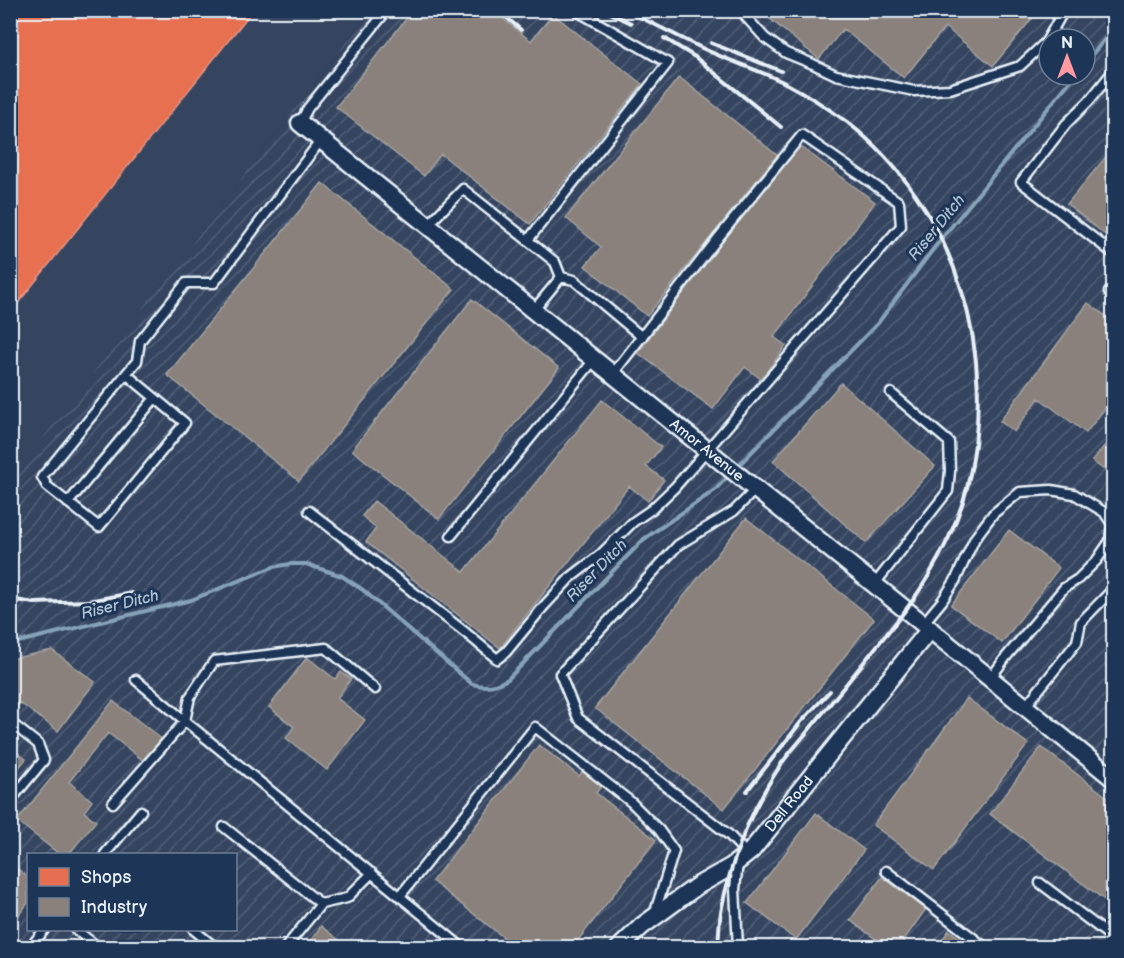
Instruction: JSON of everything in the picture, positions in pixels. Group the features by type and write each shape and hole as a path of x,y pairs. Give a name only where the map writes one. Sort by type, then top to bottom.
{"street":[{"name":"Amor Avenue","path":"300,123 1113,779"},
{"name":"Dell Road","path":"619,948 642,926 697,886 743,858 773,825 926,627"}],"lane":[{"path":"300,123 308,108 387,10"},
{"path":"742,10 765,38 786,53 836,75 914,91 950,89 1020,66 1046,42 1064,10"},
{"path":"528,240 668,63 577,11"},
{"path":"1113,70 1089,101 1066,124 1021,182 1113,254"},
{"path":"309,511 497,659 506,652 570,578 600,555 633,522 652,509 675,487 901,226 899,202 802,135 612,375"},
{"path":"126,374 185,423 99,527 47,486 42,477 126,374 137,361 140,341 186,283 214,283 321,140"},
{"path":"427,226 463,189 555,262 561,277"},
{"path":"533,311 561,277"},
{"path":"561,277 574,280 642,337"},
{"path":"451,536 594,360"},
{"path":"874,585 948,491 950,471 949,442 891,393"},
{"path":"68,502 155,398"},
{"path":"738,948 735,889 743,858 729,835 578,718 560,674 678,545 734,512 755,490"},
{"path":"926,627 955,581 975,538 993,514 1020,492 1051,490 1074,494 1104,512 1112,524 1110,541 1097,560 1065,588 990,679"},
{"path":"1025,707 1077,642 1081,622 1113,588"},
{"path":"113,803 185,721 189,697 214,661 326,648 375,689"},
{"path":"136,680 463,948"},
{"path":"10,722 38,744 44,760 10,801"},
{"path":"400,896 535,727 631,802 659,830 674,851 653,918"},
{"path":"107,853 141,811"},
{"path":"224,827 321,904"},
{"path":"886,871 986,948"},
{"path":"285,948 321,904 347,898 372,873"},
{"path":"1040,883 1113,939"},
{"path":"34,946 43,931"},
{"path":"77,931 99,948"},
{"path":"195,931 216,948"}],"shaded area":[{"path":"11,11 370,11 11,481"},
{"path":"370,11 1113,11 1113,947 11,947 10,481"}],"building: Shops":[{"path":"10,10 253,10 10,313"}],"building: Industry":[{"path":"413,10 492,10 531,41 553,14 642,84 530,224 441,154 424,176 336,107"},
{"path":"759,10 1039,10 993,66 945,27 904,78 843,29 819,59"},
{"path":"679,77 777,155 647,316 585,266 601,247 566,218"},
{"path":"796,143 875,202 774,337 786,346 761,379 745,367 713,409 638,353"},
{"path":"1114,147 1114,242 1067,204"},
{"path":"322,183 454,289 299,481 167,375"},
{"path":"472,299 559,368 439,519 352,450"},
{"path":"1088,303 1114,322 1114,396 1086,433 1039,398 1014,432 1000,421"},
{"path":"841,383 935,466 866,543 773,461"},
{"path":"602,400 661,447 646,466 664,480 648,501 629,486 500,648 366,542 376,528 362,516 374,501 464,572"},
{"path":"1114,434 1114,477 1092,461"},
{"path":"746,518 874,619 724,809 595,708"},
{"path":"1009,530 1059,568 1002,643 951,605"},
{"path":"1114,639 1114,654 1107,649"},
{"path":"52,650 95,682 58,731 20,703 12,714 10,713 10,659"},
{"path":"307,657 335,679 341,672 351,679 337,698 365,720 327,770 286,738 294,727 269,707"},
{"path":"967,698 1028,744 934,870 873,825"},
{"path":"113,701 163,740 145,762 108,733 69,782 92,801 84,812 96,821 70,853 58,853 17,821"},
{"path":"539,745 579,776 584,769 603,784 596,793 656,840 572,948 517,948 432,881"},
{"path":"10,747 26,759 10,778"},
{"path":"1041,747 1114,802 1114,907 990,814"},
{"path":"816,813 864,850 796,940 747,903"},
{"path":"17,868 27,877 27,904 10,926 10,876"},
{"path":"882,877 926,909 903,941 912,948 888,948 850,920"},
{"path":"321,926 349,948 305,948"},
{"path":"949,930 973,948 936,948"}],"waterway":[{"name":"Riser Ditch","path":"1097,49 1114,28"},
{"name":"Riser Ditch","path":"736,468 878,323 934,248 1065,87"},
{"name":"Riser Ditch","path":"10,644 191,600 273,567 306,564 342,576 363,590 472,684 495,685 508,679 644,539 715,490 731,473"}],"railway":[{"path":"498,10 521,30"},
{"path":"604,10 631,23"},
{"path":"623,10 714,54 795,88 847,122 885,157 917,197 942,240 961,287 973,336 978,386 976,437 967,488 956,522 941,554 916,595 785,758 771,780 744,834 730,873 721,912 718,948"},
{"path":"649,10 671,13 698,10"},
{"path":"664,38 695,57 781,127"},
{"path":"711,43 781,71"},
{"path":"10,599 34,603 88,601 132,593"},
{"path":"747,791 801,722 830,691"}]}
